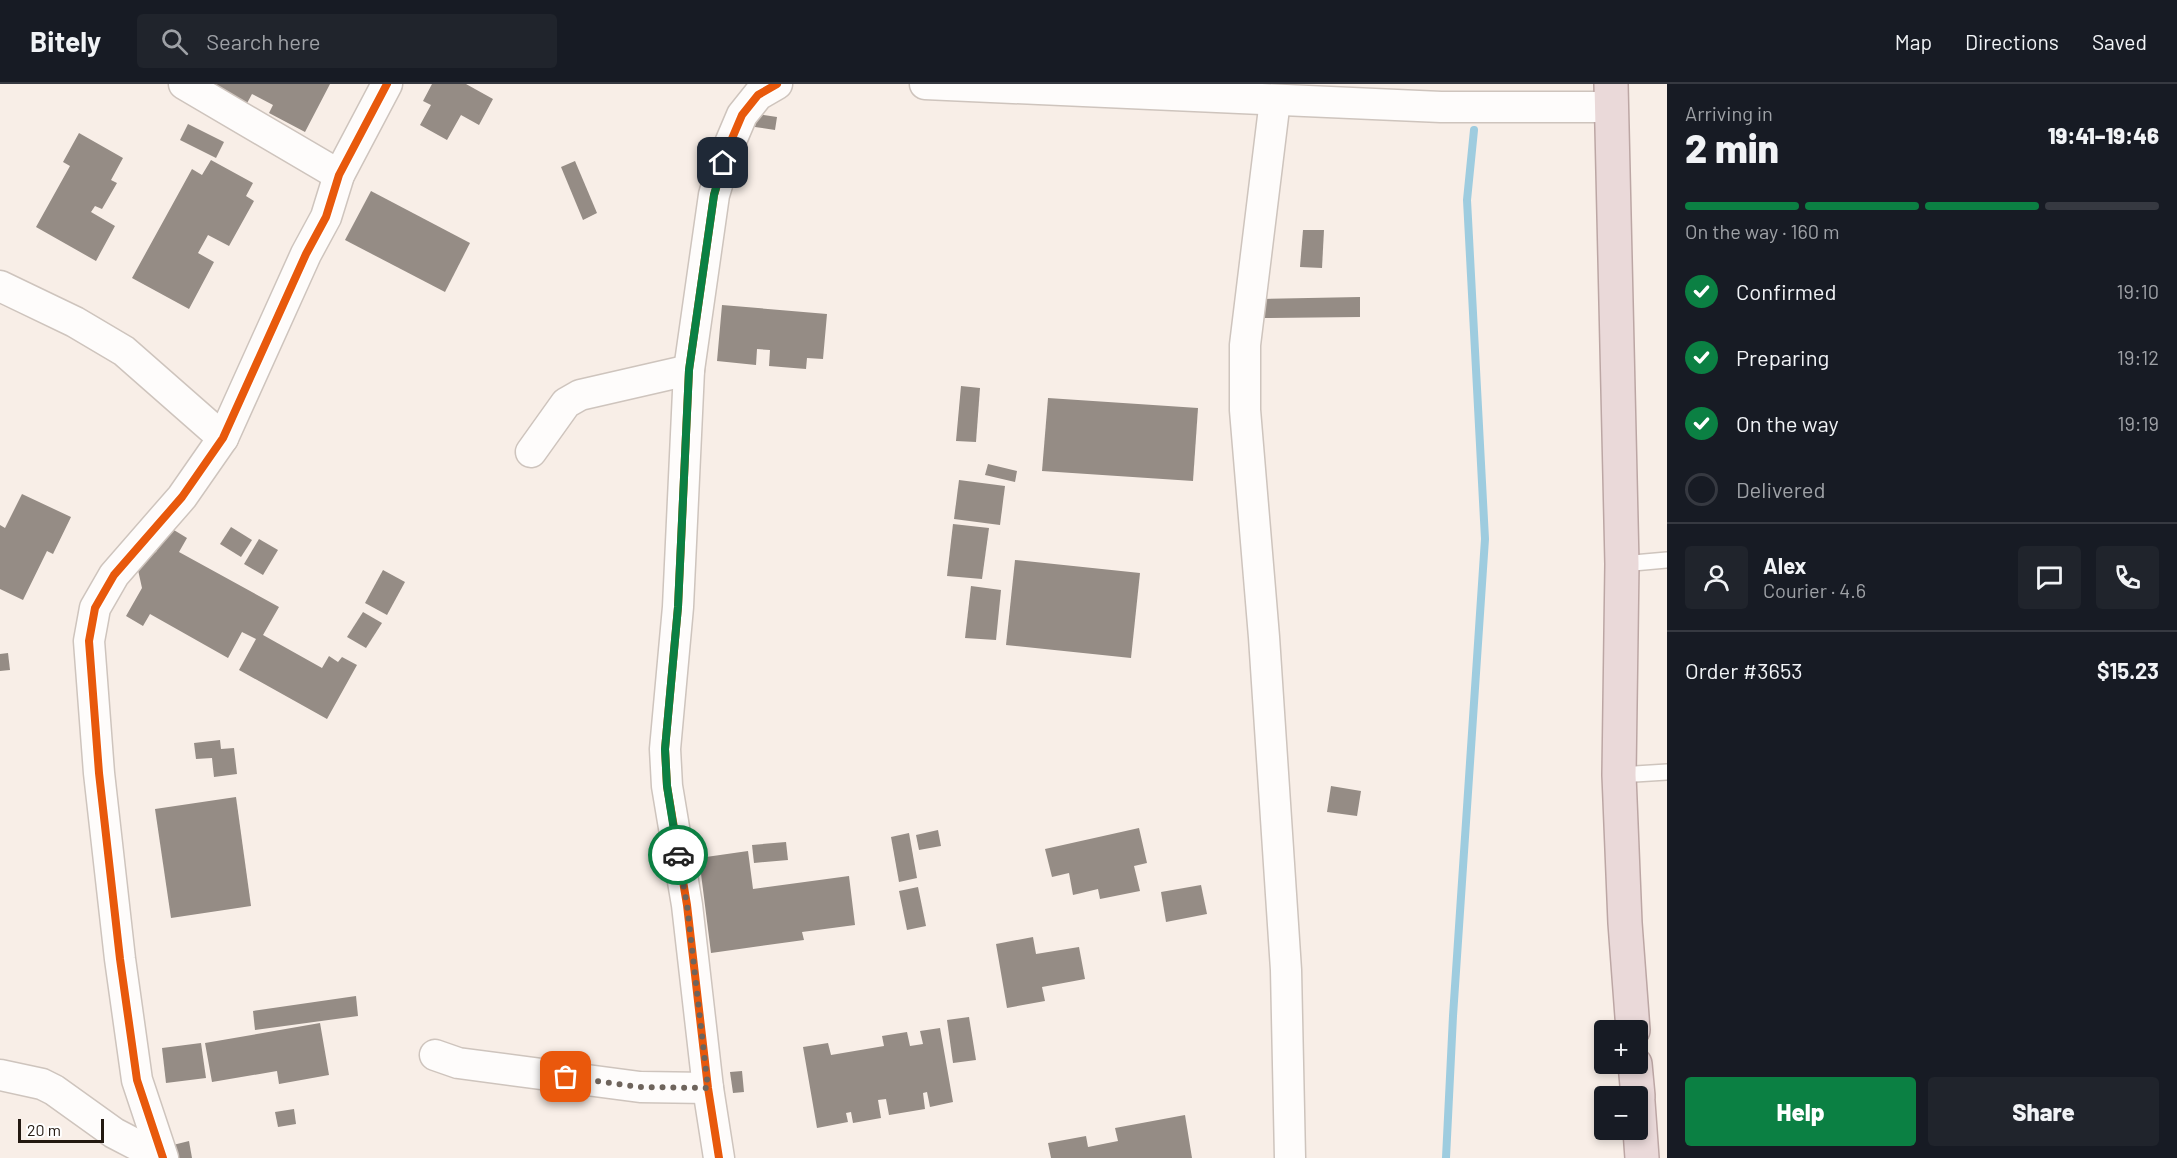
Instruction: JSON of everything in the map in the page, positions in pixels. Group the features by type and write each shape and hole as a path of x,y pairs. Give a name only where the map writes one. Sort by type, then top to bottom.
{"highway":[{"path":"1611,95 1622,564 1619,775 1625,923 1632,1020"},
{"path":"1641,1140 1642,1158"}],"street":[{"path":"184,84 339,175"},
{"path":"163,1158 137,1080 120,959 100,785 89,641 95,608 114,575 182,496 222,438 306,254 326,217 339,175 387,84"},
{"path":"719,1158 708,1088 687,905 667,786 665,749 678,607 689,370 717,185 728,148 742,115 758,95 777,84"},
{"path":"925,84 1275,100 1344,94 1441,107 1611,95"},
{"path":"1275,100 1245,345 1245,410 1286,970 1290,1158"},
{"path":"0,286 75,322 124,351 222,438"},
{"path":"531,452 566,403 580,395 689,370"},
{"path":"435,1055 458,1063 630,1085 708,1088"},
{"path":"0,1074 42,1084 114,1134 163,1158"}],"lane":[{"path":"1622,564 1667,560"},
{"path":"1619,775 1667,772"}],"building":[{"path":"216,84 330,84 305,132 269,113 273,105 252,94 245,107 213,90"},
{"path":"432,84 466,84 493,99 479,125 461,115 447,140 420,125 431,105 423,101"},
{"path":"757,114 777,117 775,130 755,127"},
{"path":"188,124 224,142 216,158 180,140"},
{"path":"79,133 123,158 111,180 117,183 102,209 95,206 91,212 115,226 96,261 36,227 70,166 63,162"},
{"path":"211,160 253,183 246,196 254,201 229,246 208,235 198,253 214,262 189,309 132,278 192,169 202,175"},
{"path":"575,161 597,213 583,220 561,167"},
{"path":"371,191 470,243 445,292 345,240"},
{"path":"1303,230 1324,230 1322,268 1300,267"},
{"path":"1360,297 1360,317 1261,318 1261,299"},
{"path":"722,305 827,314 823,359 807,358 806,369 769,366 770,350 757,349 756,365 717,361"},
{"path":"961,386 980,388 976,442 956,441"},
{"path":"1048,398 1198,408 1193,481 1042,471"},
{"path":"988,464 1017,471 1015,482 985,475"},
{"path":"959,480 1005,486 1000,525 954,519"},
{"path":"22,494 71,517 53,554 47,551 23,600 0,589 0,525 5,528"},
{"path":"953,524 989,528 982,579 947,576"},
{"path":"169,527 187,538 179,552 279,607 263,635 322,668 329,656 338,662 342,657 357,665 327,719 239,670 256,639 242,632 228,658 150,614 143,626 126,616 142,588 136,561 156,552"},
{"path":"231,527 252,540 241,557 220,544"},
{"path":"259,539 278,550 263,575 244,564"},
{"path":"1015,560 1140,573 1131,658 1006,645"},
{"path":"383,570 405,582 387,615 365,603"},
{"path":"971,586 1001,590 996,640 965,638"},
{"path":"363,612 382,623 366,648 347,637"},
{"path":"8,653 10,670 0,671 0,654"},
{"path":"220,740 221,749 234,748 237,774 214,777 212,758 196,759 194,743"},
{"path":"1331,786 1361,791 1357,816 1327,812"},
{"path":"236,797 251,906 171,918 155,809"},
{"path":"1139,828 1147,863 1134,866 1140,891 1100,899 1098,889 1073,895 1069,873 1052,877 1045,849"},
{"path":"938,830 941,846 919,850 916,835"},
{"path":"909,833 917,878 899,882 891,837"},
{"path":"786,842 788,860 754,863 752,845"},
{"path":"748,851 753,889 849,876 855,925 802,932 804,940 711,953 699,858"},
{"path":"1201,885 1207,914 1166,922 1161,892"},
{"path":"918,887 926,926 907,930 899,891"},
{"path":"1033,937 1036,954 1079,947 1085,979 1042,987 1045,1001 1007,1008 996,944"},
{"path":"356,996 358,1016 255,1030 253,1011"},
{"path":"969,1017 976,1060 953,1063 947,1020"},
{"path":"320,1023 329,1075 279,1084 277,1071 212,1082 205,1043"},
{"path":"940,1028 953,1102 930,1107 927,1092 923,1093 925,1109 889,1115 886,1099 878,1100 881,1118 853,1123 851,1112 846,1113 848,1122 817,1128 803,1047 828,1043 831,1055 884,1046 882,1036 907,1032 910,1046 923,1044 920,1031"},
{"path":"201,1043 206,1078 166,1083 162,1048"},
{"path":"742,1071 744,1092 733,1093 730,1072"},
{"path":"294,1109 296,1124 278,1127 275,1112"},
{"path":"1185,1115 1192,1158 1051,1158 1048,1143 1086,1136 1088,1147 1118,1141 1115,1128"},
{"path":"189,1141 192,1158 176,1158 173,1145"}],"waterway":[{"path":"1446,1158 1453,1016 1485,539 1467,200 1474,130"}],"cycle path":[{"path":"163,1158 137,1080 120,959 99,773 89,641 95,608 114,575 182,497 223,438 306,254 326,217 339,175 387,84"},
{"path":"719,1158 708,1088 687,905 667,786 665,749 678,607 689,370 714,195 728,148 742,115 758,95 777,84"}],"way so far":[{"path":"566,1077 640,1087 708,1088 687,905 678,855"}],"route":[{"path":"678,855 667,786 665,749 678,607 689,370 714,195 723,163"}]}
